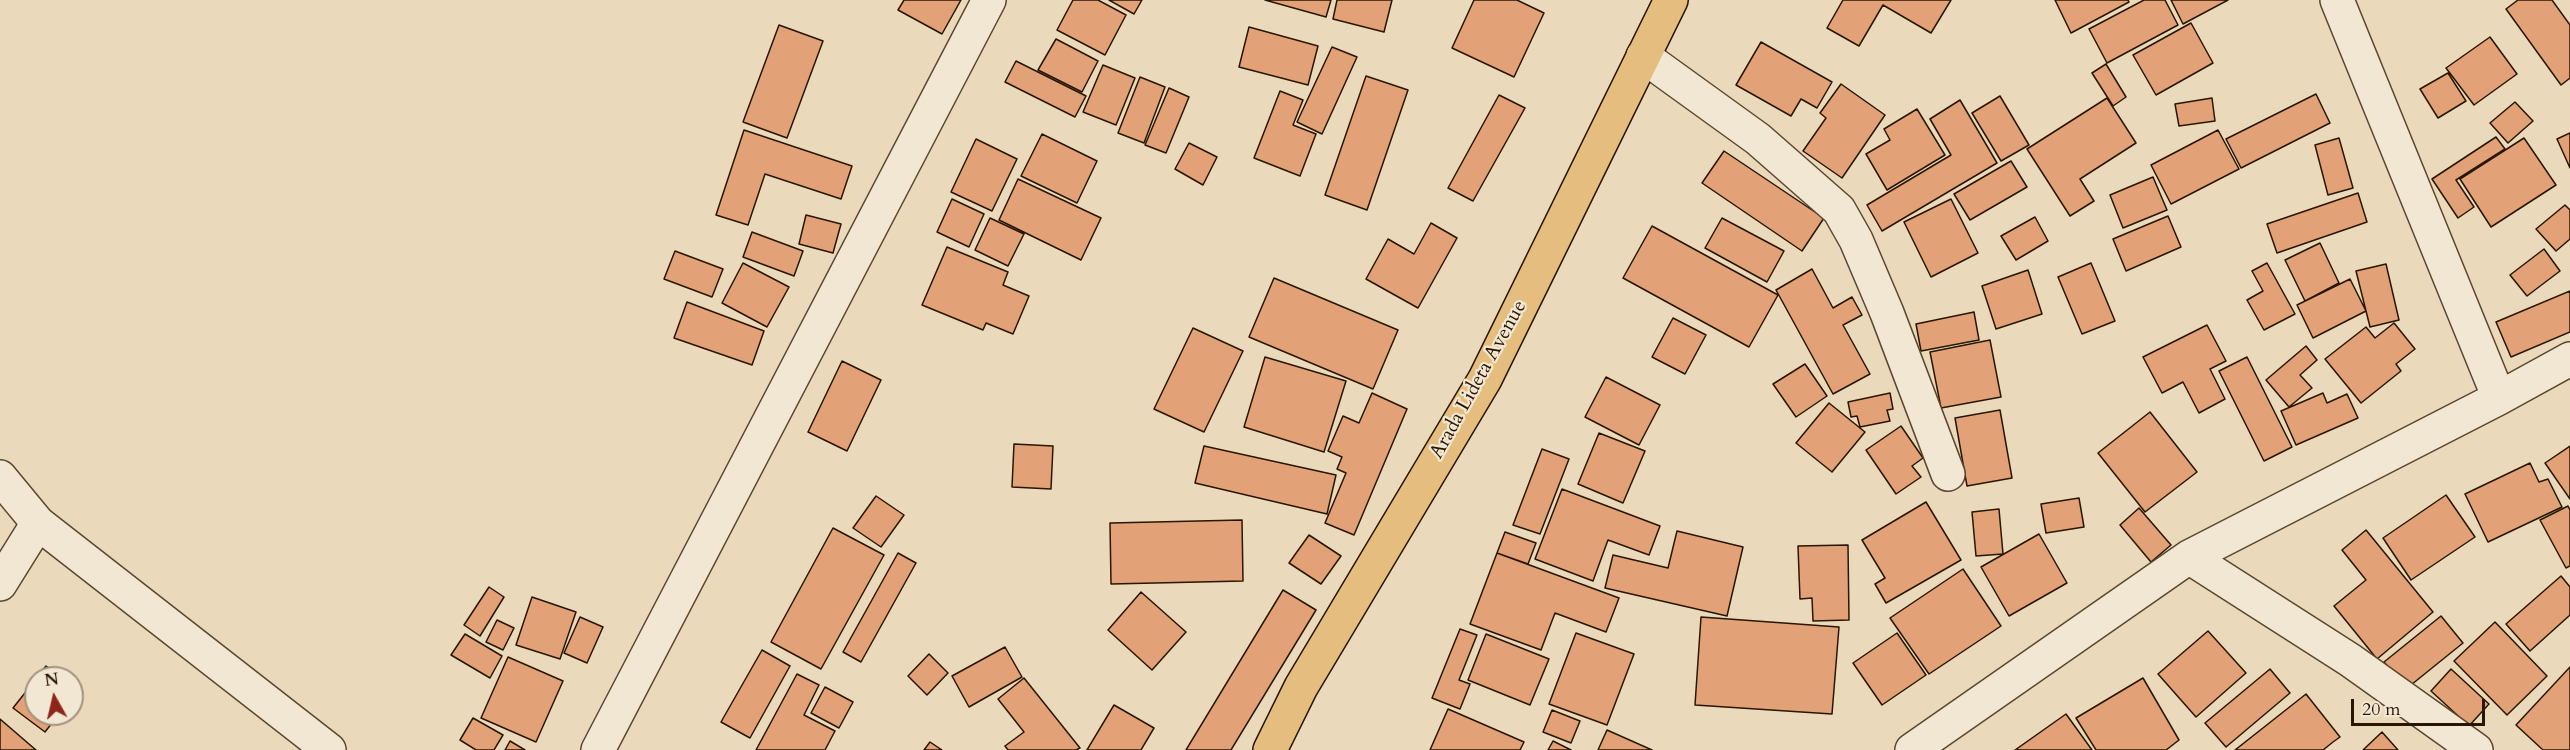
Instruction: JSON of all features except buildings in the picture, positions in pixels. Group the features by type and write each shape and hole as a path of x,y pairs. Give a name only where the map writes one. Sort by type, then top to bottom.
{"highway":[{"name":"Arada Lideta Avenue","path":"1270,750 1301,687 1485,379 1671,0"}],"street":[{"path":"598,750 989,0"},
{"path":"2337,0 2499,398"},
{"path":"1643,56 1758,139 1839,210 1856,240 1887,313 1948,474"},
{"path":"1912,750 2189,557 2499,398 2570,359"},
{"path":"0,477 38,523 329,750"},
{"path":"0,584 38,523"},
{"path":"2189,557 2350,660 2476,750"}]}
